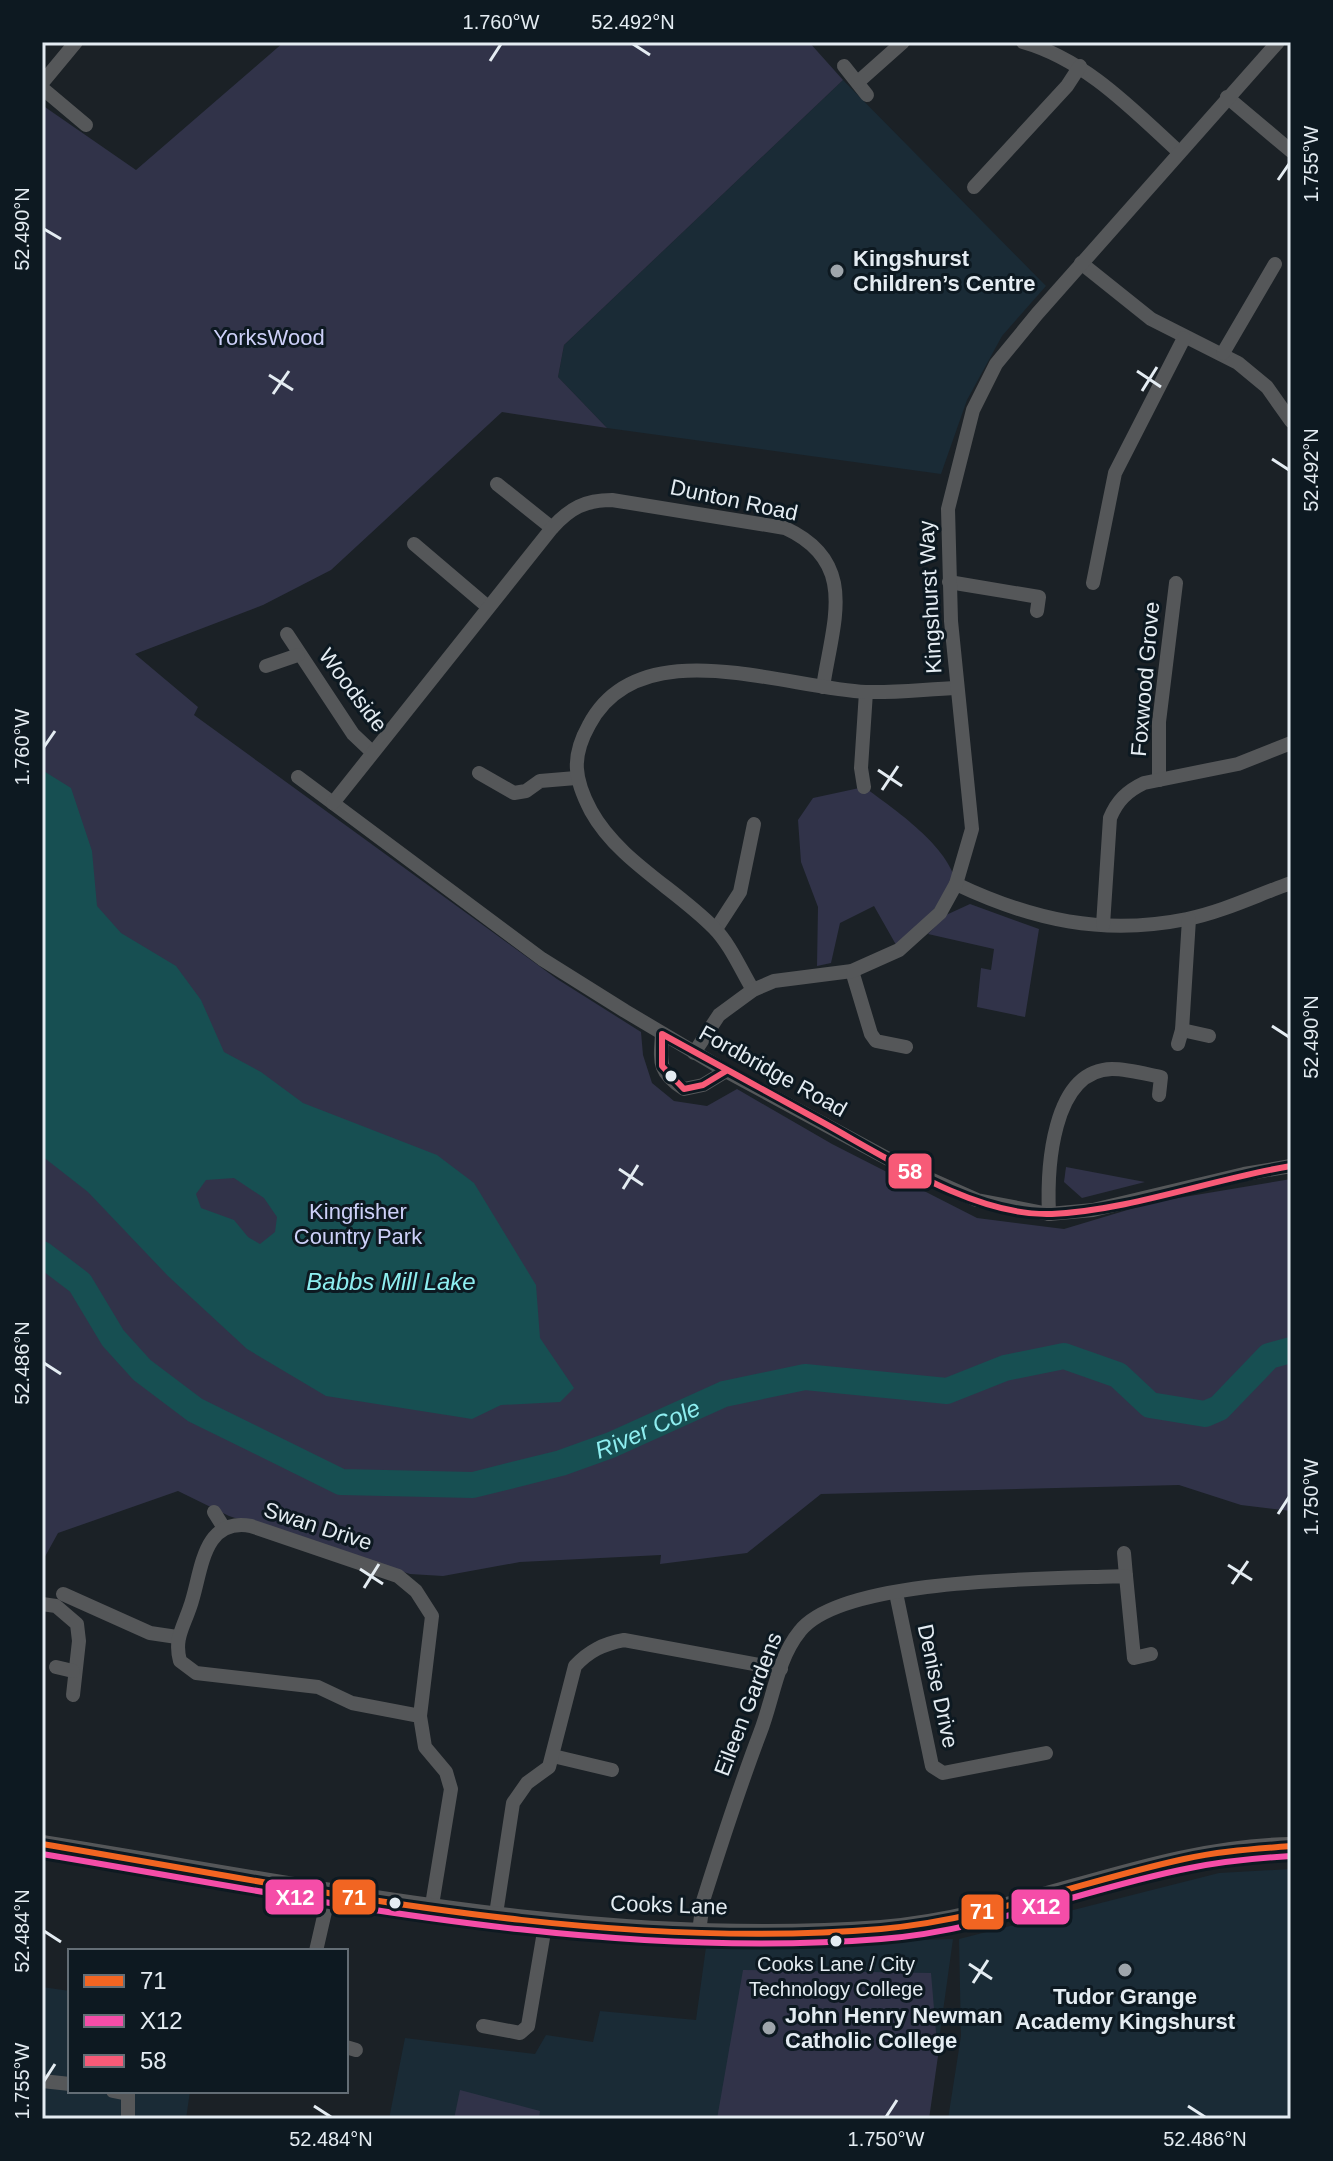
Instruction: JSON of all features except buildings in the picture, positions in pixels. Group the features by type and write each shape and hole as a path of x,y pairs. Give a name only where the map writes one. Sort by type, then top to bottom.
{"street":[{"path":"76,42 42,86 86,125"},
{"path":"858,82 903,42"},
{"path":"1024,42 1056,52 1080,66 1179,152"},
{"name":"Kingshurst Way","path":"694,1053 719,1015 753,990 774,981 852,971 899,950 940,913 956,884 972,829 949,582 948,509 982,390 996,364 1081,263 1278,42"},
{"path":"844,66 867,95"},
{"path":"974,187 1057,97 1080,66"},
{"path":"1227,97 1291,151"},
{"path":"1081,263 1151,319 1184,338 1223,353 1267,387 1291,421"},
{"path":"1223,353 1275,264"},
{"path":"1093,583 1115,473 1184,338"},
{"path":"497,484 552,528"},
{"name":"Dunton Road","path":"333,803 552,528 568,510 592,500 612,500 785,528 810,540 827,560 838,589 823,687"},
{"path":"414,544 488,607"},
{"path":"949,582 1039,597 1037,611"},
{"name":"Foxwood Grove","path":"1159,780 1159,722 1176,583"},
{"name":"Woodside","path":"287,634 353,734 372,752"},
{"name":"Woodside","path":"266,666 298,655"},
{"path":"753,990 716,929 614,841 593,813 576,778 580,741 593,717 635,681 672,671 716,670 866,692 957,688"},
{"path":"864,787 861,768 866,692"},
{"path":"1103,925 1110,818 1131,789 1238,764 1291,743"},
{"path":"479,773 514,793 526,791 540,781 576,778"},
{"name":"Fordbridge Road","path":"298,777 542,959 662,1034 905,1168 991,1205 1049,1214 1093,1210 1291,1166"},
{"path":"716,929 740,892 754,824"},
{"path":"956,884 1006,907 1067,923 1103,925 1189,919 1291,883"},
{"path":"1189,919 1180,1037 1209,1036"},
{"path":"852,971 871,1034 876,1041 906,1047"},
{"path":"662,1034 660,1060 667,1077 684,1089 703,1085 726,1071"},
{"path":"1049,1214 1048,1189 1061,1110 1071,1091 1081,1082 1111,1069 1161,1077 1159,1095"},
{"path":"214,1512 224,1528 205,1549 191,1606 177,1637 180,1661 196,1673 318,1687 352,1703 420,1716"},
{"name":"Swan Drive","path":"224,1528 251,1526 406,1582 432,1616 420,1716 425,1747 446,1772 451,1789 432,1905"},
{"path":"1124,1553 1134,1658 1151,1654"},
{"name":"Eileen Gardens","path":"699,1932 703,1901 781,1669 800,1631 815,1617 831,1609 929,1586 1126,1576"},
{"name":"Denise Drive","path":"896,1593 932,1766 943,1773 1046,1753"},
{"path":"63,1594 150,1633 177,1637"},
{"path":"42,1604 56,1606 77,1624 79,1641 73,1671 73,1695"},
{"path":"496,1914 513,1803 527,1783 549,1767 575,1666 606,1643 624,1640 781,1669"},
{"path":"56,1667 73,1671"},
{"path":"553,1756 612,1770"},
{"name":"Cooks Lane","path":"42,1844 496,1914 699,1932 922,1925 984,1913 1210,1853 1291,1846"},
{"path":"316,1949 330,1890"},
{"path":"483,2026 520,2033 528,2026 546,1920"},
{"path":"42,2081 68,2084"},
{"path":"128,2093 128,2119"}],"shaded area":[{"name":"Kingshurst Children’s Centre","path":"843,80 1046,286 1002,336 967,400 941,474 607,428 558,377 564,345"},
{"name":"Tudor Grange Academy Kingshurst","path":"1291,1869 1291,2119 948,2119 961,2036 959,1939 1219,1873"},
{"name":"John Henry Newman Catholic College","path":"953,1939 928,2119 389,2119 405,2038 535,2054 546,2035 593,2042 600,2011 696,2020 706,1947"},
{"path":"42,1987 68,1991 68,2093 190,2093 186,2119 42,2119"}],"green space":[{"name":"Kingfisher Country Park","path":"284,42 809,42 843,80 564,345 558,377 607,428 502,412 331,570 263,605 135,654 198,707 194,715 557,979 641,1032 643,1055 652,1083 674,1101 707,1106 737,1089 832,1144 977,1218 1064,1229 1154,1202 1291,1179 1291,1511 1241,1505 1179,1485 821,1494 747,1553 660,1564 661,1555 520,1562 443,1576 410,1574 229,1516 178,1491 58,1533 42,1562 42,105 136,170"},
{"path":"864,787 932,843 952,870 956,884 899,950 874,906 840,923 831,963 817,966 818,907 801,862 798,820 813,798"},
{"path":"970,904 1039,929 1025,1017 977,1007 981,968 991,970 994,949 928,934 946,915"},
{"path":"1066,1167 1145,1182 1082,1198 1064,1182"},
{"path":"743,1970 931,1973 938,2056 929,2119 717,2119"},
{"path":"460,2090 540,2111 539,2119 454,2119"}],"water":[{"name":"Babbs Mill Lake","path":"42,770 71,788 92,851 97,906 121,933 176,966 201,1000 224,1052 261,1072 303,1103 437,1155 474,1183 536,1285 540,1338 574,1388 560,1402 501,1405 472,1419 326,1396 247,1349 168,1276 88,1192 42,1156","holes":["234,1178 264,1198 277,1217 275,1232 260,1244 248,1237 234,1220 201,1208 196,1194 206,1180"]}],"waterway":[{"name":"River Cole","path":"42,1254 80,1283 113,1338 142,1370 195,1410 341,1482 473,1485 561,1463 611,1445 724,1394 805,1377 947,1391 1005,1368 1064,1356 1118,1375 1150,1405 1205,1414 1219,1408 1269,1356 1291,1350"}],"transit line":[{"name":"58","path":"726,1071 703,1085 684,1089 662,1066 662,1034 933,1183 993,1206 1023,1212 1052,1214 1112,1207 1291,1166"},
{"name":"71","path":"42,1844 459,1912 670,1932 776,1934 920,1924 996,1909 1184,1859 1291,1846"},
{"name":"X12","path":"42,1854 460,1922 565,1934 776,1944 920,1934 998,1918 1151,1876 1240,1860 1291,1856"}],"place":[{"name":"Kingshurst Children’s Centre","path":"837,271"},
{"name":"Cooks Lane / City Technology College","path":"836,1941"},
{"name":"Tudor Grange Academy Kingshurst","path":"1125,1970"},
{"name":"John Henry Newman Catholic College","path":"769,2028"}],"park label":[{"name":"YorksWood","path":"269,337"}]}
